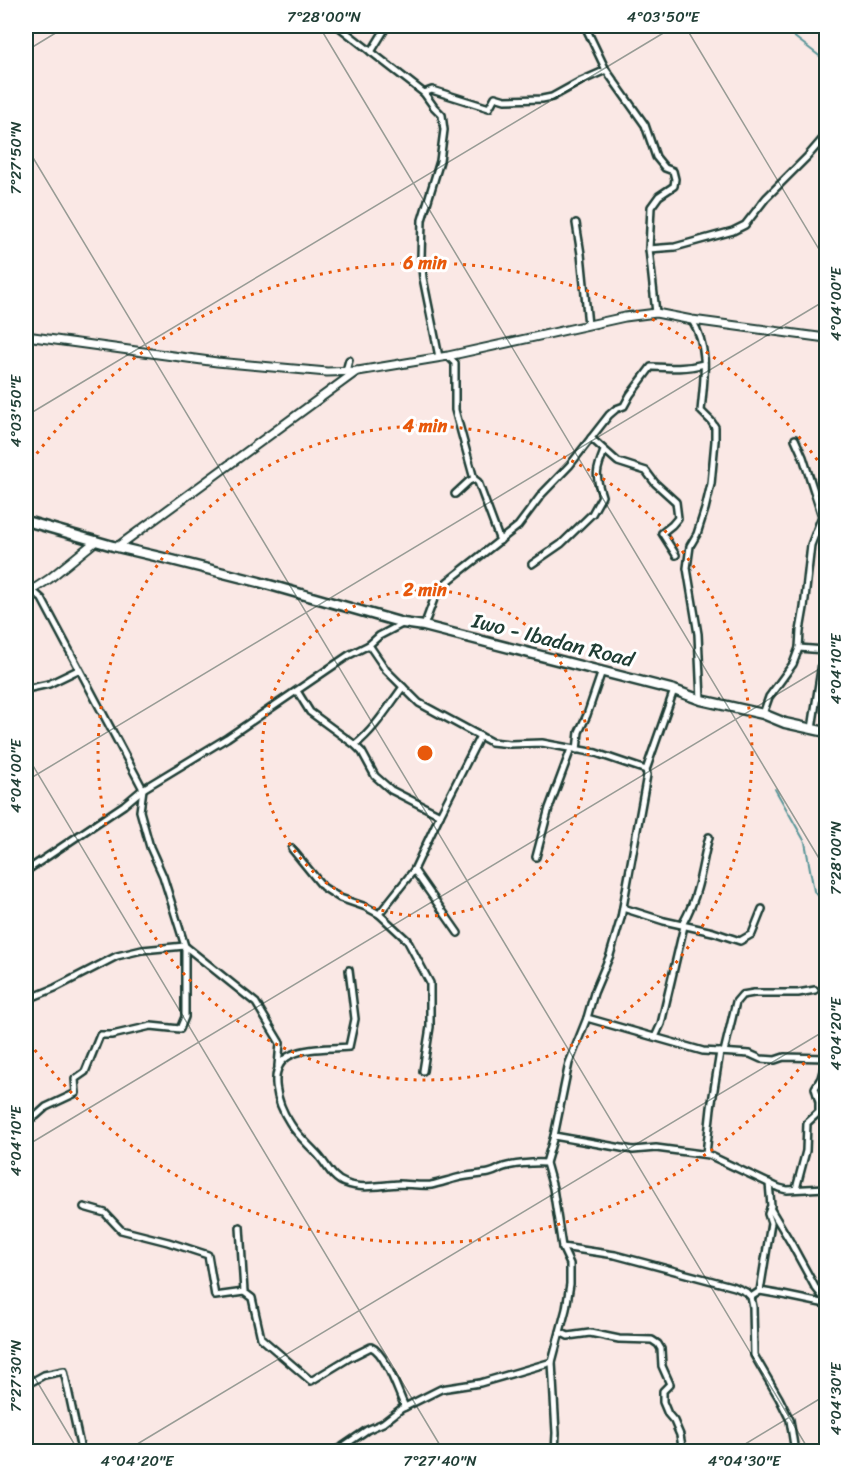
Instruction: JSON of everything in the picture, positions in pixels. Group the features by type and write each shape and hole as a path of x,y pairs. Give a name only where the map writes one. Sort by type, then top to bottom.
{"main road":[{"name":"Iwo - Ibadan Road","path":"26,521 117,547 259,582 403,623 424,626 602,671 674,690 701,700 763,714 785,723 826,732"}],"street":[{"path":"338,26 424,93 442,115 444,130 440,161 422,220 421,258 439,357"},
{"path":"370,52 387,26"},
{"path":"585,26 606,70 645,125 656,157 665,168 672,171 675,178 674,186 659,196 651,207 649,249 656,313"},
{"path":"424,93 432,90 489,108 495,97 504,100 552,97 606,70"},
{"path":"649,249 675,247 733,231 745,225 766,198 826,135"},
{"path":"576,223 588,325"},
{"path":"26,336 217,362 327,372 358,370 448,356 625,317 656,313 826,338"},
{"path":"692,320 699,331 703,349 705,382 701,411 715,428 716,441 711,484 697,534 690,546 687,568 698,634 701,700"},
{"path":"448,356 456,363 455,410 474,479 478,482 500,541"},
{"path":"346,371 349,360"},
{"path":"424,626 434,599 447,582 518,526 609,415 624,406 651,367 675,369 704,364"},
{"path":"117,547 358,370"},
{"path":"591,438 618,462 646,471 655,483 676,502 678,518 662,533 676,555"},
{"path":"763,714 769,697 794,664 799,648 812,545 822,516 795,439"},
{"path":"532,564 561,544 592,514 602,496 597,480 597,467 604,451"},
{"path":"455,494 474,479"},
{"path":"29,592 96,541"},
{"path":"26,1120 76,1092 75,1079 85,1072 100,1035 112,1035 151,1026 180,1029 185,1017 185,946 163,876 150,847 140,811 143,789 78,670 42,598 29,592"},
{"path":"26,871 124,805 143,789 227,738 369,645 378,636 403,623"},
{"path":"369,645 386,670 419,703 491,742 543,743 596,753 646,770"},
{"path":"799,648 825,650 812,729"},
{"path":"26,689 49,684 78,670"},
{"path":"536,857 549,808 574,749 602,671"},
{"path":"355,745 378,721 402,687"},
{"path":"555,1452 552,1362 566,1309 570,1264 562,1246 553,1188 546,1163 569,1063 610,955 623,908 641,812 646,770 674,690"},
{"path":"297,691 310,712 363,752 375,776 390,790 440,815"},
{"path":"380,914 414,870 480,736"},
{"path":"655,1037 661,1024 683,926 697,889 709,837"},
{"path":"292,849 323,887 340,898 380,914 407,940 430,984 430,1027 423,1071"},
{"path":"414,870 458,933"},
{"path":"623,908 741,941 752,934 762,909"},
{"path":"26,1000 55,988 117,956 142,950 185,946 256,1003 280,1043 278,1069"},
{"path":"349,970 355,1019 349,1047 308,1050 292,1054 279,1065 275,1078 285,1116 323,1159 338,1180 345,1184 375,1187 398,1184 430,1185 459,1177 492,1173 513,1165 546,1163"},
{"path":"706,1154 711,1108 722,1052 736,1002 742,995 754,993 798,993 815,990"},
{"path":"587,1018 703,1051 750,1054 761,1059 775,1060 784,1057 826,1059 816,1088 819,1112 807,1123 806,1151 796,1189"},
{"path":"554,1136 633,1150 656,1148 706,1154 779,1188 787,1190 826,1187"},
{"path":"760,1292 771,1223 768,1214 771,1206 769,1183"},
{"path":"84,1207 105,1213 121,1230 207,1255 215,1296 244,1292 252,1298 261,1338 311,1382 348,1358 370,1347 376,1349 386,1364 405,1407"},
{"path":"770,1208 826,1303"},
{"path":"240,1227 244,1292"},
{"path":"562,1246 615,1255 735,1287 746,1292 753,1307 754,1355 790,1420 795,1452"},
{"path":"750,1297 760,1292 826,1303"},
{"path":"560,1332 568,1336 590,1333 619,1339 652,1340 658,1344 661,1349 662,1366 670,1384 663,1391 663,1402 677,1428 683,1452"},
{"path":"333,1452 367,1430 383,1423 405,1407 441,1389 480,1383 552,1362"},
{"path":"26,1385 44,1375 64,1371 81,1450 87,1452"}],"waterway":[{"path":"780,26 826,61"},
{"path":"775,789 805,842 814,891 826,904"}]}
